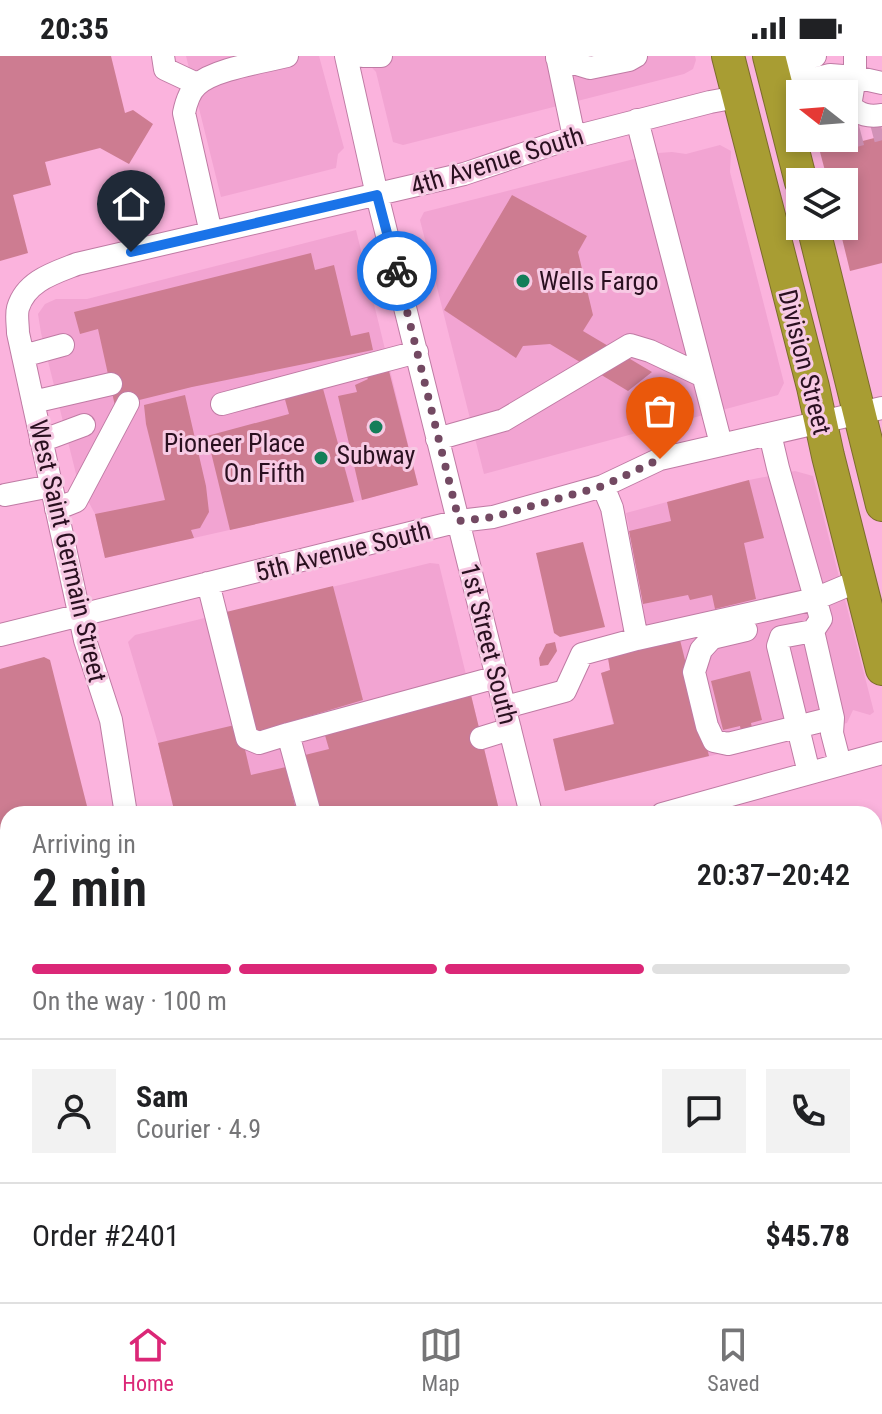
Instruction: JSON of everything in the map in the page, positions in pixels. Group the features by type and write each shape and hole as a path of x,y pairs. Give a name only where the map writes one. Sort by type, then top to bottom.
{"highway":[{"name":"Division Street","path":"728,56 882,669"},
{"path":"776,69 798,168"},
{"path":"817,240 871,411 866,447 882,505"}],"street":[{"path":"163,56 165,69 197,84"},
{"path":"211,233 184,113 188,96 197,84 214,74 287,56"},
{"name":"1st Street South","path":"346,56 377,195 529,806"},
{"path":"363,56 381,56"},
{"path":"557,57 590,68 636,56"},
{"path":"776,69 815,56"},
{"path":"557,57 574,137"},
{"path":"776,69 798,83 855,66 882,83"},
{"name":"4th Avenue South","path":"27,290 50,274 77,264 464,174 574,137 737,97"},
{"path":"858,112 882,115"},
{"path":"637,120 721,444"},
{"name":"West Saint Germain Street","path":"27,290 17,310 18,333 85,640 111,720 125,806"},
{"path":"23,356 63,345"},
{"path":"437,439 504,420 630,345 703,376"},
{"path":"222,404 417,352"},
{"path":"33,402 111,384"},
{"path":"56,509 76,501 128,403"},
{"name":"5th Avenue South","path":"0,635 459,521 493,517 603,486 660,459 871,411"},
{"path":"41,441 84,425"},
{"path":"770,434 821,619 813,631 840,764"},
{"path":"5,495 51,486"},
{"path":"603,486 612,508 637,639"},
{"path":"208,583 247,738 259,743 497,677"},
{"path":"833,718 728,744 714,741 707,726 694,672 701,650 712,638 779,623 815,599 861,583"},
{"path":"779,623 778,646 809,773"},
{"path":"481,738 508,718 565,691 582,654 637,639 779,623 813,631"},
{"path":"288,734 308,806"},
{"path":"731,805 809,773 882,753"}],"shaded area":[{"path":"186,56 319,56 344,148 338,154 336,168 221,197"},
{"path":"361,56 695,56 696,60 693,69 684,74 403,145 393,142 376,72"},
{"path":"720,145 731,151 730,172 784,383 778,395 484,474 420,220 424,212 658,153 686,154"},
{"path":"356,230 418,485 105,558 95,514 78,482 41,333 38,314 45,304 56,299 87,299"},
{"path":"795,471 813,476 874,712 870,715 853,710 847,723 565,791 553,739 613,724 601,673 610,670 608,658 648,648 641,588 626,513"},
{"path":"430,563 439,564 498,806 173,806 128,642 135,635"}],"building":[{"path":"0,56 111,56 125,113 133,110 153,124 129,164 100,148 45,162 51,185 13,195 28,253 0,261"},
{"path":"882,136 882,263 850,271 842,240 858,240 858,168 824,168 820,152 858,152 858,142"},
{"name":"Wells Fargo","path":"512,195 587,236 578,252 593,315 583,331 652,372 628,391 550,344 523,346 516,358 444,310"},
{"path":"311,253 315,270 334,265 351,336 369,332 373,350 115,406 98,329 80,334 74,312"},
{"path":"389,371 418,485 362,500 338,396 357,392 355,385 368,379 366,376"},
{"path":"322,385 354,502 230,530 207,436 289,414 284,396"},
{"path":"185,395 209,512 200,528 191,530 194,538 105,558 95,514 165,500 144,405"},
{"path":"749,480 764,538 744,543 756,599 715,609 712,595 690,600 688,595 643,604 629,531 671,521 667,502"},
{"path":"583,542 605,627 560,637 554,633 536,553"},
{"path":"333,586 363,700 253,733 222,613"},
{"path":"680,640 709,756 565,791 553,739 614,724 601,673 610,670 608,658"},
{"path":"555,642 557,651 548,665 540,666 539,658 546,644"},
{"path":"44,657 50,660 87,806 0,806 0,669"},
{"path":"750,671 762,720 751,723 752,728 741,731 740,726 723,730 711,681"},
{"path":"471,695 498,806 313,806 301,756 329,749 324,732"},
{"path":"239,724 251,775 286,767 295,806 173,806 158,743"}],"tunnel":[{"path":"858,135 882,129"}],"way so far":[{"path":"397,271 459,521 493,517 603,486 660,459"}],"place":[{"name":"Wells Fargo","path":"523,281"},
{"name":"Subway","path":"376,427"},
{"name":"Pioneer Place On Fifth","path":"321,458"}],"route":[{"path":"131,252 377,195 397,271"}]}
